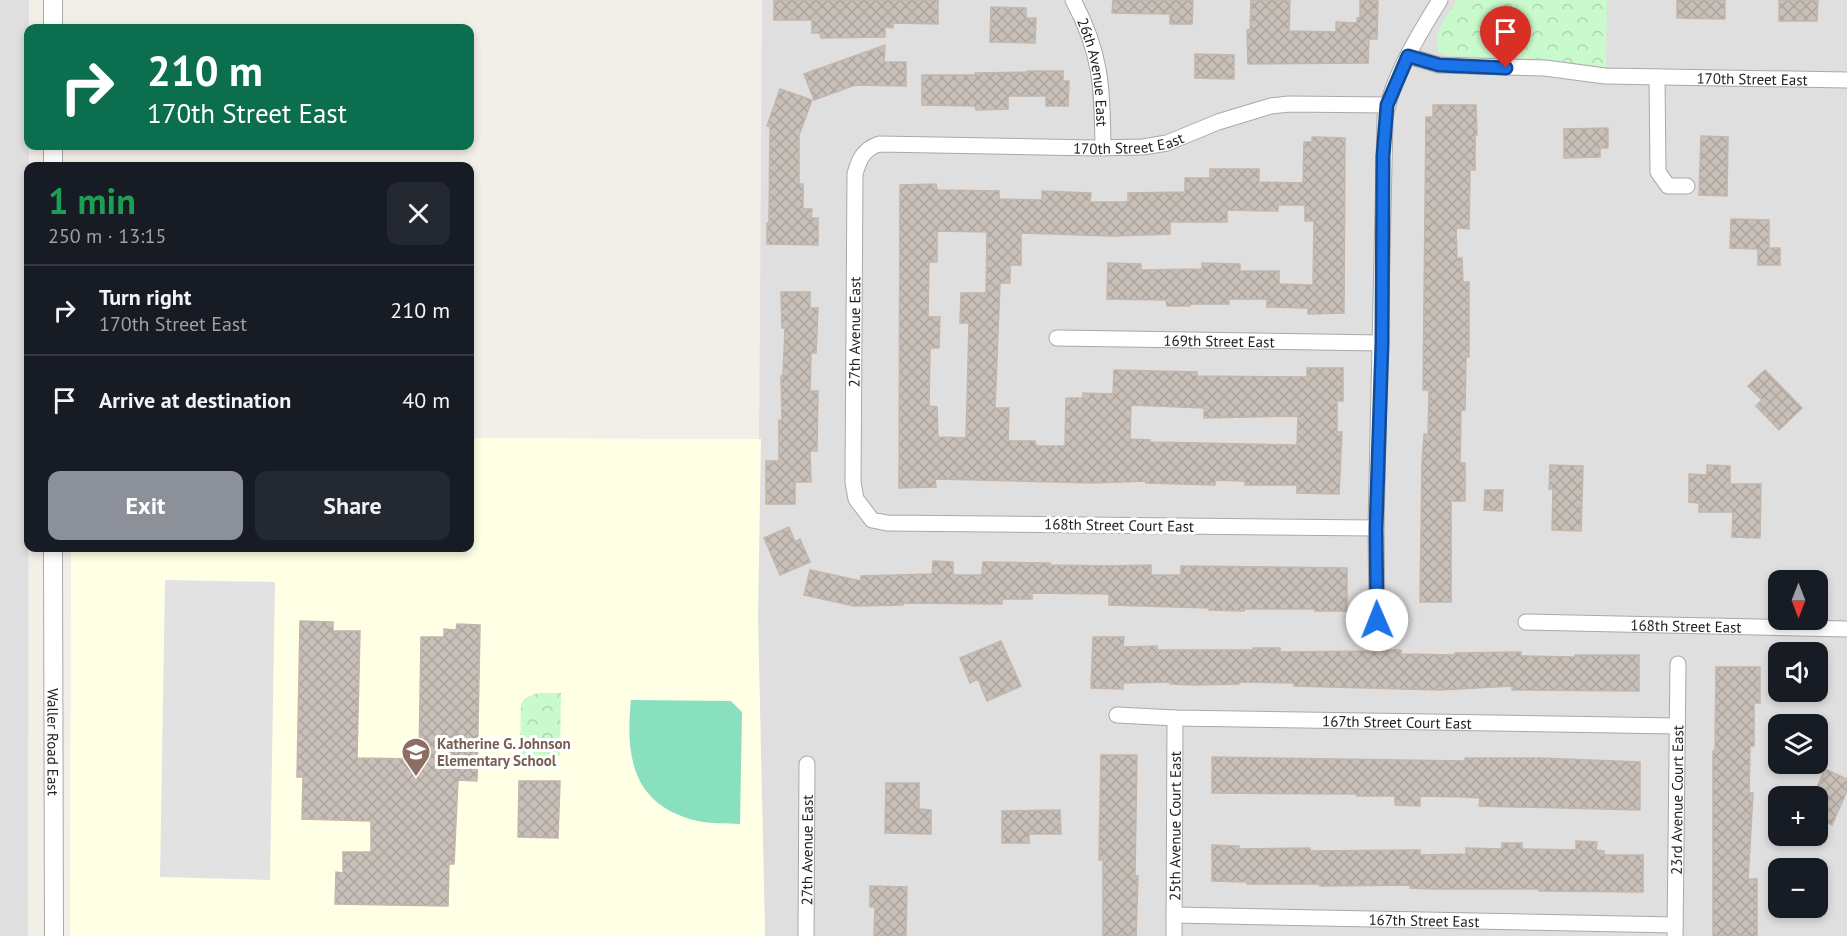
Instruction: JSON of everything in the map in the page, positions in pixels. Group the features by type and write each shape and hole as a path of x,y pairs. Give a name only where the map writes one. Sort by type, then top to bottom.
{"street":[{"path":"53,0 53,24"},
{"name":"26th Avenue East","path":"1073,0 1092,38 1097,59 1101,81 1103,148"},
{"path":"1377,620 1376,528 1382,343 1383,156 1387,105 1414,43 1440,0"},
{"name":"170th Street East","path":"1408,56 1439,65 1545,68 1605,76 1847,80"},
{"path":"1657,77 1658,172 1668,186 1687,186"},
{"name":"170th Street East","path":"865,151 879,144 1143,147 1167,143 1218,122 1271,106 1289,104 1387,105"},
{"name":"27th Avenue East","path":"865,151 858,162 855,174 854,482 856,499 865,512"},
{"name":"169th Street East","path":"1057,338 1382,343"},
{"name":"168th Street Court East","path":"865,512 872,520 887,523 1376,528"},
{"name":"Waller Road East","path":"53,552 54,936"},
{"name":"168th Street East","path":"1526,622 1847,629"},
{"name":"23rd Avenue Court East","path":"1675,931 1678,664"},
{"name":"167th Street Court East","path":"1117,715 1175,718 1677,726"},
{"name":"25th Avenue Court East","path":"1174,936 1175,718"},
{"name":"27th Avenue East","path":"806,936 807,764"},
{"name":"167th Street East","path":"1174,915 1675,931"}],"shaded area":[{"path":"0,0 29,0 29,24 24,24 24,150 29,150 29,162 24,162 24,552 28,552 28,936 0,936"},
{"path":"762,0 1847,0 1847,936 765,936 758,618"},
{"name":"Katherine G. Johnson Elementary School","path":"474,438 761,439 758,618 765,936 70,936 71,552 474,552"},
{"path":"165,580 275,582 270,880 160,877"}],"green space":[{"path":"1457,0 1607,0 1606,67 1545,59 1448,56 1438,51 1437,37"},
{"path":"537,693 561,693 560,756 520,756 521,704 524,699"},
{"path":"631,700 731,701 742,712 740,824 703,822 676,814 659,804 647,791 638,777 632,760 629,721"}],"building":[{"path":"774,0 938,0 938,24 893,23 893,28 885,27 885,37 821,38 820,33 812,33 812,20 774,20"},
{"path":"1113,0 1193,0 1192,24 1170,24 1170,14 1112,13"},
{"path":"1251,0 1290,0 1289,31 1336,32 1336,22 1357,23 1357,18 1360,18 1360,0 1378,0 1377,39 1369,39 1368,63 1248,64 1247,30 1250,30"},
{"path":"1677,0 1725,0 1725,19 1677,18"},
{"path":"1779,0 1818,0 1817,21 1779,21"},
{"path":"991,7 1026,8 1026,18 1036,18 1035,43 990,42"},
{"path":"885,45 884,62 906,62 906,86 855,85 814,100 804,74"},
{"path":"1195,54 1234,55 1234,79 1195,78"},
{"path":"1063,71 1063,81 1069,81 1068,106 1046,106 1046,96 1008,96 1008,109 976,110 975,106 922,105 922,75 975,75 975,73"},
{"path":"780,89 812,100 799,135 799,184 803,184 803,209 812,209 811,218 818,218 818,245 767,244 770,127 767,126"},
{"path":"1433,105 1476,105 1477,135 1475,135 1475,170 1470,170 1469,229 1456,228 1457,258 1462,258 1463,282 1469,282 1469,357 1466,357 1465,410 1461,410 1460,463 1465,463 1465,501 1451,501 1451,602 1420,602 1422,462 1424,434 1428,434 1429,390 1423,390 1426,117 1433,117"},
{"path":"1608,128 1608,148 1600,148 1600,157 1564,158 1564,129"},
{"path":"1701,136 1728,137 1727,196 1699,195"},
{"path":"1312,137 1345,138 1344,313 1308,314 1308,308 1267,307 1267,299 1229,299 1229,304 1167,306 1166,300 1107,299 1108,263 1141,264 1141,270 1202,269 1202,263 1240,264 1240,271 1279,271 1279,284 1313,285 1314,221 1305,221 1305,205 1278,205 1278,211 1227,210 1227,222 1170,222 1170,234 1114,236 1021,233 1021,265 1010,265 1010,283 1000,283 995,408 1009,408 1008,441 1035,441 1036,446 1065,446 1066,398 1083,398 1083,393 1113,394 1114,370 1197,372 1197,376 1307,377 1307,368 1343,368 1343,401 1337,401 1337,432 1342,432 1339,494 1297,493 1297,485 1245,485 1245,481 1215,480 1215,485 1146,483 1146,481 1093,483 935,479 936,487 899,488 900,185 936,184 937,190 999,191 999,199 1042,200 1042,191 1091,193 1090,202 1128,202 1128,193 1185,192 1185,178 1210,178 1210,169 1259,169 1259,182 1303,183 1304,142 1312,142","holes":["937,231 987,232 986,293 961,293 960,323 969,323 966,438 938,437 937,407 929,406 930,348 939,348 940,317 928,317 929,262 937,262","1131,405 1204,408 1204,418 1298,416 1297,445 1150,442 1150,440 1130,439"]},
{"path":"1731,219 1769,220 1769,248 1780,248 1780,265 1758,265 1758,249 1730,248"},
{"path":"781,292 810,292 810,308 818,308 816,353 811,353 810,391 818,391 817,451 810,451 811,482 795,482 795,504 766,504 766,461 779,461 779,420 782,420 781,376 783,375 785,328 782,328"},
{"path":"1765,370 1802,408 1779,430 1756,406 1762,400 1748,386"},
{"path":"1550,465 1583,466 1581,531 1552,530 1553,489 1549,489"},
{"path":"1707,465 1730,466 1730,484 1761,484 1760,538 1732,537 1733,512 1699,512 1699,503 1689,502 1689,474 1707,475"},
{"path":"1485,490 1503,490 1502,511 1484,510"},
{"path":"789,527 795,542 800,539 810,562 780,575 764,538"},
{"path":"933,561 953,562 953,575 982,575 983,562 1050,563 1050,565 1151,565 1151,575 1181,575 1181,566 1347,568 1347,611 1244,609 1244,611 1109,605 1109,594 1032,593 1032,599 1002,599 1002,604 903,603 903,605 854,606 804,595 810,570 861,581 861,576 932,574"},
{"path":"300,621 333,622 333,631 360,631 357,758 419,759 421,637 444,637 444,629 456,630 457,624 480,625 477,781 458,780 454,864 449,864 448,906 335,904 336,872 343,873 343,852 371,852 371,821 302,819 303,777 297,777"},
{"path":"1093,637 1124,637 1123,647 1157,646 1157,650 1280,648 1280,652 1401,650 1401,654 1455,655 1455,653 1521,652 1521,656 1639,655 1639,691 1512,690 1512,686 1440,690 1294,686 1294,683 1239,682 1239,684 1196,685 1170,684 1170,682 1123,683 1123,689 1091,688"},
{"path":"1001,641 1021,686 987,701 978,679 970,683 960,658"},
{"path":"1716,667 1760,667 1760,703 1754,703 1754,746 1750,746 1749,793 1753,793 1748,879 1757,879 1757,936 1713,936 1713,751 1715,751"},
{"path":"1101,755 1137,755 1136,936 1103,936 1103,860 1099,860"},
{"path":"1212,757 1465,761 1465,758 1539,758 1640,762 1640,810 1479,806 1480,798 1465,797 1420,796 1420,806 1395,805 1395,796 1212,793"},
{"path":"1828,770 1847,779 1847,791 1832,825 1828,823 1828,786 1817,786 1823,774 1828,774"},
{"path":"519,781 560,781 558,838 518,837"},
{"path":"886,783 919,783 919,809 931,810 931,834 885,833"},
{"path":"1060,810 1061,834 1029,834 1029,843 1002,843 1002,811"},
{"path":"1576,841 1597,842 1596,850 1604,851 1604,855 1643,855 1643,892 1431,889 1410,888 1410,885 1320,886 1320,884 1247,884 1247,882 1212,881 1212,845 1239,846 1239,849 1310,848 1310,851 1420,850 1420,855 1466,854 1466,848 1502,849 1502,843 1522,843 1522,849 1576,850"},
{"path":"870,886 907,887 906,936 874,936 875,907 870,907"}],"place":[{"name":"Katherine G. Johnson Elementary School","path":"416,778"}],"route":[{"path":"1377,620 1376,528 1382,343 1383,156 1387,105 1408,56 1439,65 1506,68"}]}
